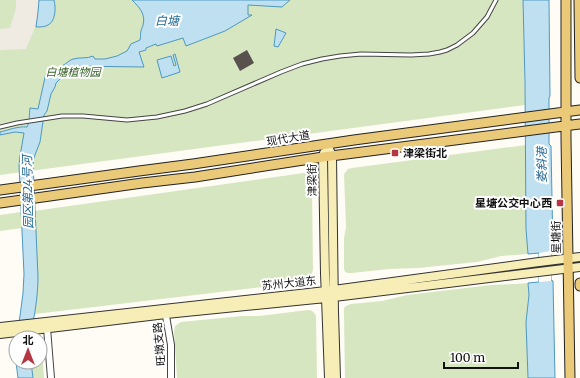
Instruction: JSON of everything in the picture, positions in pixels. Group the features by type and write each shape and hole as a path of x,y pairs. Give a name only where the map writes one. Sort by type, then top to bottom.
{"main road":[{"name":"星塘街","path":"566,0 570,378"},
{"path":"579,0 580,78"},
{"name":"现代大道","path":"0,190 580,110"},
{"path":"0,204 327,157 567,126 580,123 580,132"},
{"name":"津梁街","path":"327,144 324,274 330,294 336,378"},
{"name":"苏州大道东","path":"0,327 17,328 551,270 580,257"},
{"name":"苏州大道东","path":"330,294 551,260 580,267"},
{"name":"津梁街","path":"329,378 330,294"},
{"name":"苏州大道东","path":"33,326 47,328 165,311"},
{"name":"苏州大道东","path":"0,334 17,328"}],"street":[{"name":"旺墩支路","path":"165,311 171,345 171,378"},
{"path":"47,328 51,378"}],"lane":[{"path":"0,127 28,121 67,116 87,116 127,120 161,116 202,106 280,72 322,59 361,54 410,55 440,52 457,45 473,33 489,14 496,0"}],"green space":[{"name":"白塘植物园","path":"0,0 523,0 525,105 0,175"},
{"path":"526,145 526,229 528,254 501,256 477,262 418,268 352,273 345,272 344,238 346,227 344,174 348,169"},
{"path":"304,173 309,174 311,177 312,190 313,269 308,280 304,282 35,314 37,276 34,211"},
{"path":"21,212 22,228 0,231 0,215"},
{"path":"528,283 529,295 526,322 528,378 345,378 344,308 346,306 351,304 382,301 407,295 491,285"},
{"path":"311,310 316,316 317,378 177,378 174,333 175,326 181,322 242,316 259,316"},
{"path":"32,370 43,370 44,378 33,378"}],"shaded area":[{"path":"16,0 39,0 36,25 26,49 0,50 0,29 10,28 16,8"}],"water":[{"path":"39,0 54,0 55,11 52,22 44,27 36,27"},
{"path":"132,0 290,0 282,7 248,5 248,15 252,15 225,31 186,46 183,38 157,46 156,44 146,48 146,50 139,52 144,67 70,66 70,71 56,83 51,94 47,111 44,115 40,142 33,162 38,277 36,308 32,330 17,330 23,293 24,274 19,166 24,133 15,132 0,135 0,132 27,127 30,108 38,109 46,73 58,71 62,66 73,59 93,56 95,59 105,59 117,56 127,51 131,44 140,40 144,17"},
{"name":"娄斜港","path":"523,0 549,0 549,144 551,146 553,251 551,252 551,280 553,281 555,378 528,378 526,322 529,295 528,283 539,282 539,253 528,254 526,229"},
{"path":"276,29 286,33 278,47 274,46"},
{"path":"175,54 180,72 162,78 157,60 171,56 174,66 176,65 173,55"},
{"path":"17,370 32,370 33,378 18,378"}],"pier":[{"path":"551,251 551,281 539,282 539,253"}],"building":[{"path":"247,50 254,63 240,71 233,58"}],"place":[{"name":"津梁街北","path":"395,153"},
{"name":"星塘公交中心西","path":"560,203"}],"water label":[{"name":"白塘","path":"167,21"},
{"name":"园区第24号河","path":"28,192"}]}
